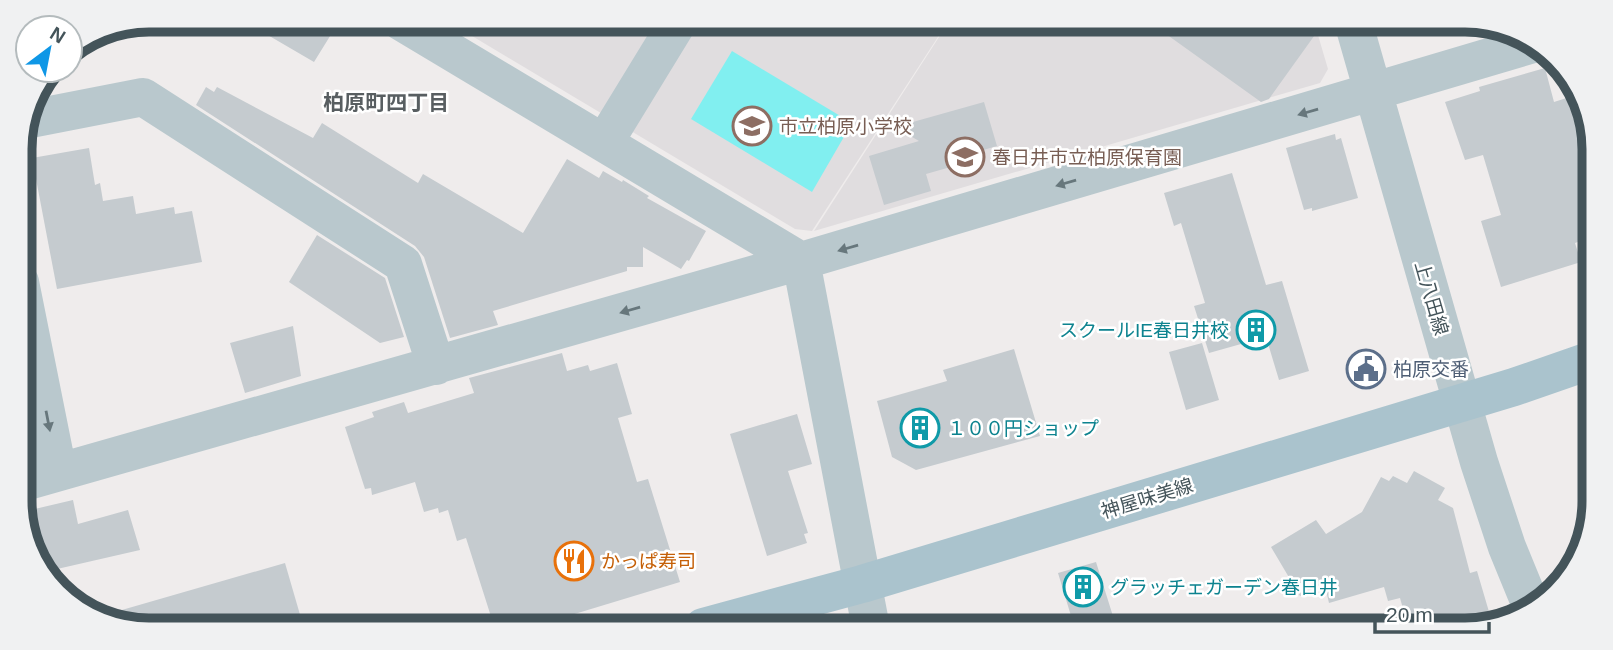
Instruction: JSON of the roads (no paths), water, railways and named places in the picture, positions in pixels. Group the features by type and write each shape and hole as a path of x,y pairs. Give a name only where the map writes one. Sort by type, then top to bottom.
{"main road":[{"name":"神屋味美線","path":"735,618 862,584 1582,363"}],"street":[{"path":"420,32 801,261 869,618"},
{"path":"604,143 672,32"},
{"name":"上八田線","path":"1356,32 1462,402 1507,547 1528,599"},
{"path":"32,480 801,261 1522,47"},
{"path":"36,118 143,97 403,264 436,366"},
{"path":"32,342 58,472"}],"water":[{"path":"732,51 852,123 812,192 691,119"}],"place":[{"name":"市立柏原小学校","path":"752,126"},
{"name":"春日井市立柏原保育園","path":"965,157"},
{"name":"スクールIE春日井校","path":"1256,330"},
{"name":"柏原交番","path":"1366,369"},
{"name":"１００円ショップ","path":"920,428"},
{"name":"かっぱ寿司","path":"574,561"},
{"name":"グラッチェガーデン春日井","path":"1083,587"}],"district":[{"name":"柏原町四丁目","path":"386,103"}]}
